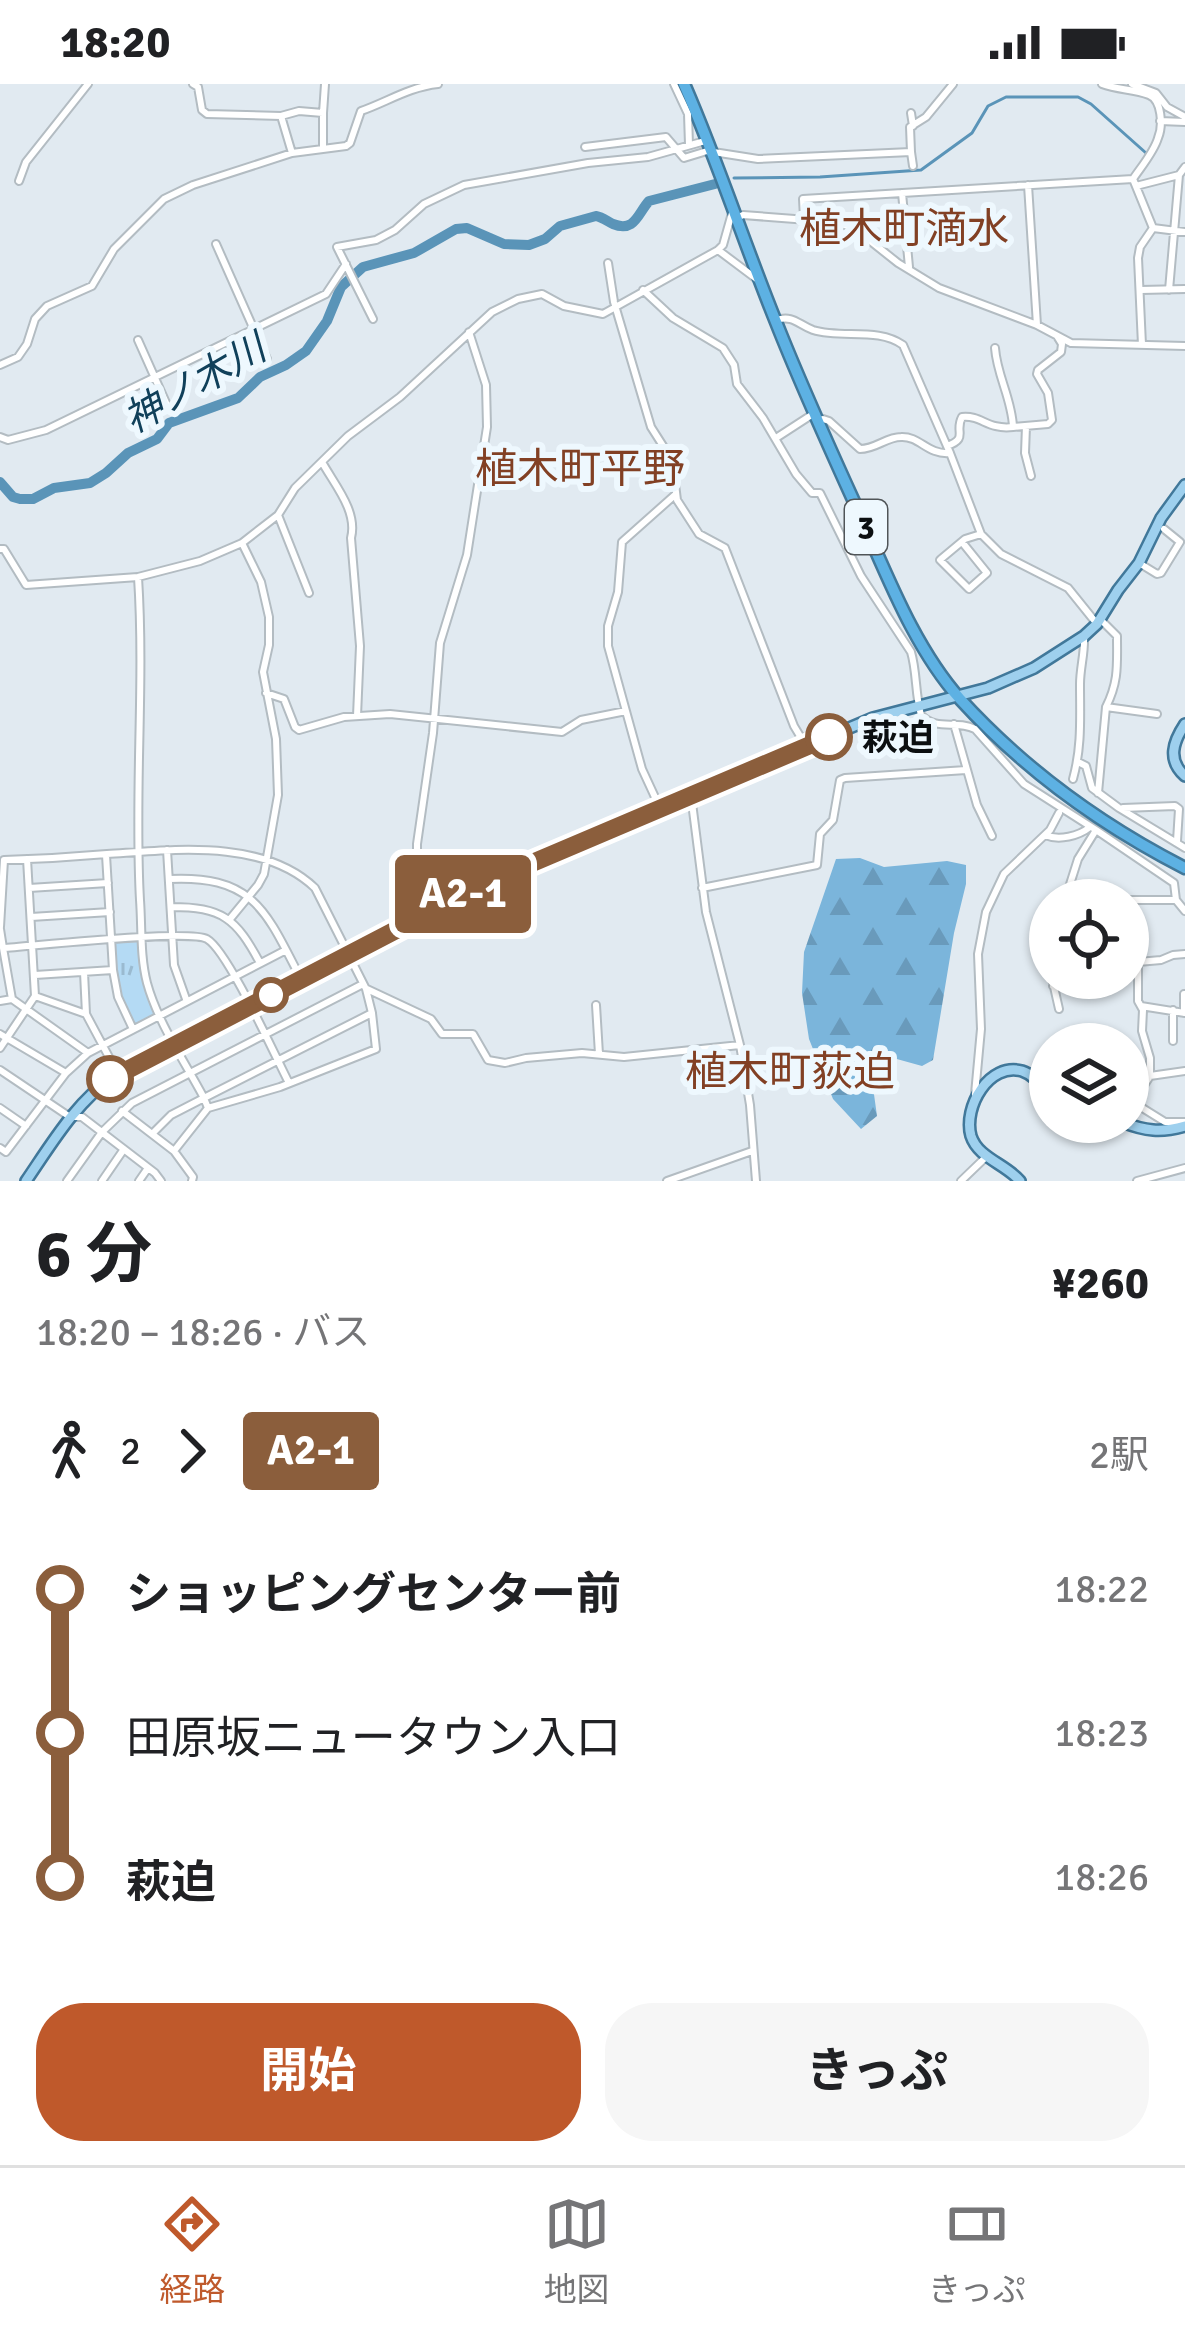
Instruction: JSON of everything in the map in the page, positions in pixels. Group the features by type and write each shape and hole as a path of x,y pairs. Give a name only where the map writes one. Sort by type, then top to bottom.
{"highway":[{"name":"3","path":"684,84 816,417 926,652 958,697 1025,762 1136,842 1185,868"}],"main road":[{"path":"26,1181 70,1117 100,1085 425,914 492,880 873,718 1014,679 1058,655 1098,621 1185,485"},
{"path":"1185,724 1173,748 1174,761 1185,776"},
{"path":"1019,1181 987,1156 971,1136 973,1104 993,1076 1016,1070 1029,1075"},
{"path":"1149,1131 1164,1132 1185,1124"}],"street":[{"path":"19,181 26,162 88,84"},
{"path":"193,84 207,115 323,113"},
{"path":"323,147 325,84"},
{"path":"0,365 18,357 35,319 47,306 92,286 114,249 164,199 206,180 292,153 340,148 350,143 361,111 416,87 438,84"},
{"path":"674,84 688,113 689,145"},
{"path":"913,166 910,127 945,98 953,84"},
{"path":"1102,84 1155,97 1159,104 1159,137 1135,182 1153,228"},
{"path":"1132,84 1156,93 1185,119"},
{"path":"910,112 913,126"},
{"path":"281,116 292,153"},
{"path":"1160,121 1185,119"},
{"path":"586,147 666,137 684,158 711,147"},
{"path":"373,319 337,247 376,240 434,198 464,185 648,157 689,145 758,159 911,152"},
{"path":"804,219 803,199 1135,182 1182,171 1168,290"},
{"path":"1028,185 1037,325"},
{"path":"902,193 909,269"},
{"path":"0,549 26,585 137,578 200,561 242,542 278,515 295,488 348,436 400,398 504,304 542,294 564,306 603,314 718,250 736,213 854,228 909,269 956,296 1037,325 1071,343 1185,346"},
{"path":"1153,228 1185,232"},
{"path":"1142,345 1140,247 1153,228"},
{"path":"216,244 267,359"},
{"path":"718,250 760,281"},
{"path":"608,263 616,308 651,427 671,460 676,494 698,534 725,548 806,746"},
{"path":"0,437 8,440 46,430 326,294 346,264"},
{"path":"1141,290 1185,289"},
{"path":"644,290 673,318 723,348 734,364 737,384 796,474 812,493 820,493 854,565 911,652 918,705 927,721 974,729 1024,784 1174,883 1176,900 1185,911"},
{"path":"775,320 794,318 812,329 896,340 903,345 981,534 1001,554 1068,588 1117,636 1117,676 1106,707 1098,793"},
{"path":"425,914 417,878 417,844 435,719 440,644 467,555 488,427 486,386 469,332"},
{"path":"776,438 816,417 829,422 860,449 874,449 896,436 909,437 934,453 949,449 961,437 962,417 974,416 995,428 1048,424 1052,420 1048,393 1037,374 1060,352 1062,344 1056,334"},
{"path":"138,340 167,405"},
{"path":"995,348 1013,427"},
{"path":"1026,426 1025,453 1031,476"},
{"path":"322,462 342,494 354,529 360,646 357,716"},
{"path":"660,808 642,770 608,646 608,626 622,542 676,494"},
{"path":"278,515 309,593"},
{"path":"1139,563 1160,573 1180,542 1164,529"},
{"path":"962,542 987,573 969,589 940,560 962,542 981,534"},
{"path":"230,919 258,885 267,862 278,795 273,716 263,671 269,616 261,582 242,542"},
{"path":"137,578 141,636 137,852 147,983 208,1108"},
{"path":"1073,779 1082,720 1084,636"},
{"path":"266,693 284,699 299,730 357,716 390,714 562,733 580,720 626,711"},
{"path":"1106,707 1157,714"},
{"path":"954,724 977,805 992,836"},
{"path":"1078,762 1086,766 1090,784 1098,793 1185,848"},
{"path":"702,888 817,865 820,834 833,820 840,780 966,770"},
{"path":"691,795 702,888 740,1045 756,1181"},
{"path":"1119,808 1175,806 1179,809 1177,842"},
{"path":"973,1104 980,1050 978,954 986,912 1004,874 1045,835 1059,813"},
{"path":"1045,835 1054,839 1093,829"},
{"path":"1071,879 1093,829"},
{"path":"88,1053 12,999 0,928 4,860 198,848 267,862 303,877 314,888 365,986 376,1049 208,1108 174,1151"},
{"path":"167,850 174,965 187,1000"},
{"path":"106,854 113,970 118,997 133,1029"},
{"path":"0,1048 4,1035 35,996 27,859"},
{"path":"169,879 204,878 248,896 267,915 301,980"},
{"path":"29,888 108,884"},
{"path":"1149,900 1176,900"},
{"path":"171,908 209,909 230,919 260,963"},
{"path":"31,917 110,913"},
{"path":"4,948 192,935 206,938 234,976 289,1083"},
{"path":"0,1161 3,1150 88,1053 286,950"},
{"path":"1149,962 1185,954"},
{"path":"34,975 113,970"},
{"path":"84,972 86,1014 118,1074"},
{"path":"365,986 431,1019 442,1034 472,1034 488,1060 505,1063 740,1045"},
{"path":"67,1181 122,1111 365,986"},
{"path":"1141,1006 1185,1013 1184,994"},
{"path":"35,996 86,1014"},
{"path":"0,1001 12,999"},
{"path":"1057,999 1059,1010"},
{"path":"1138,999 1150,1058 1150,1076 1136,1100 1138,1106 1168,1123 1185,1124"},
{"path":"596,1005 599,1054"},
{"path":"1172,1010 1173,1041"},
{"path":"152,1134 161,1122 204,1098 372,1012"},
{"path":"4,1035 66,1073"},
{"path":"0,1070 70,1117 82,1117 161,1181"},
{"path":"1150,1076 1185,1071"},
{"path":"0,1108 26,1126"},
{"path":"122,1111 174,1151 192,1181"},
{"path":"102,1181 124,1149"},
{"path":"667,1181 752,1150"},
{"path":"961,1181 987,1156"},
{"path":"139,1181 148,1168"},
{"path":"1137,1181 1185,1168"}],"green space":[{"path":"860,858 884,867 947,861 966,865 933,1060 922,1066 868,1051 877,1116 861,1129 833,1099 809,1039 802,993 804,952 836,859"},
{"path":"138,942 154,1015 134,1026 119,995 113,943"}],"waterway":[{"path":"734,178 921,170 972,133 988,106 1006,97 1078,97 1146,153"},
{"name":"神ノ木川","path":"0,482 20,499 90,483 128,453 157,439 169,423 238,398 260,377 306,351 327,321 341,287 363,267 414,253 456,229 467,228 504,244 529,245 560,226 596,216 626,226 649,201 715,184"}],"bus line":[{"name":"A2-1","path":"110,1079 492,880 829,737"}],"place":[{"name":"萩迫","path":"829,737"}],"district":[{"name":"植木町滴水","path":"904,228"},
{"name":"植木町平野","path":"580,468"},
{"name":"植木町荻迫","path":"790,1071"}]}
